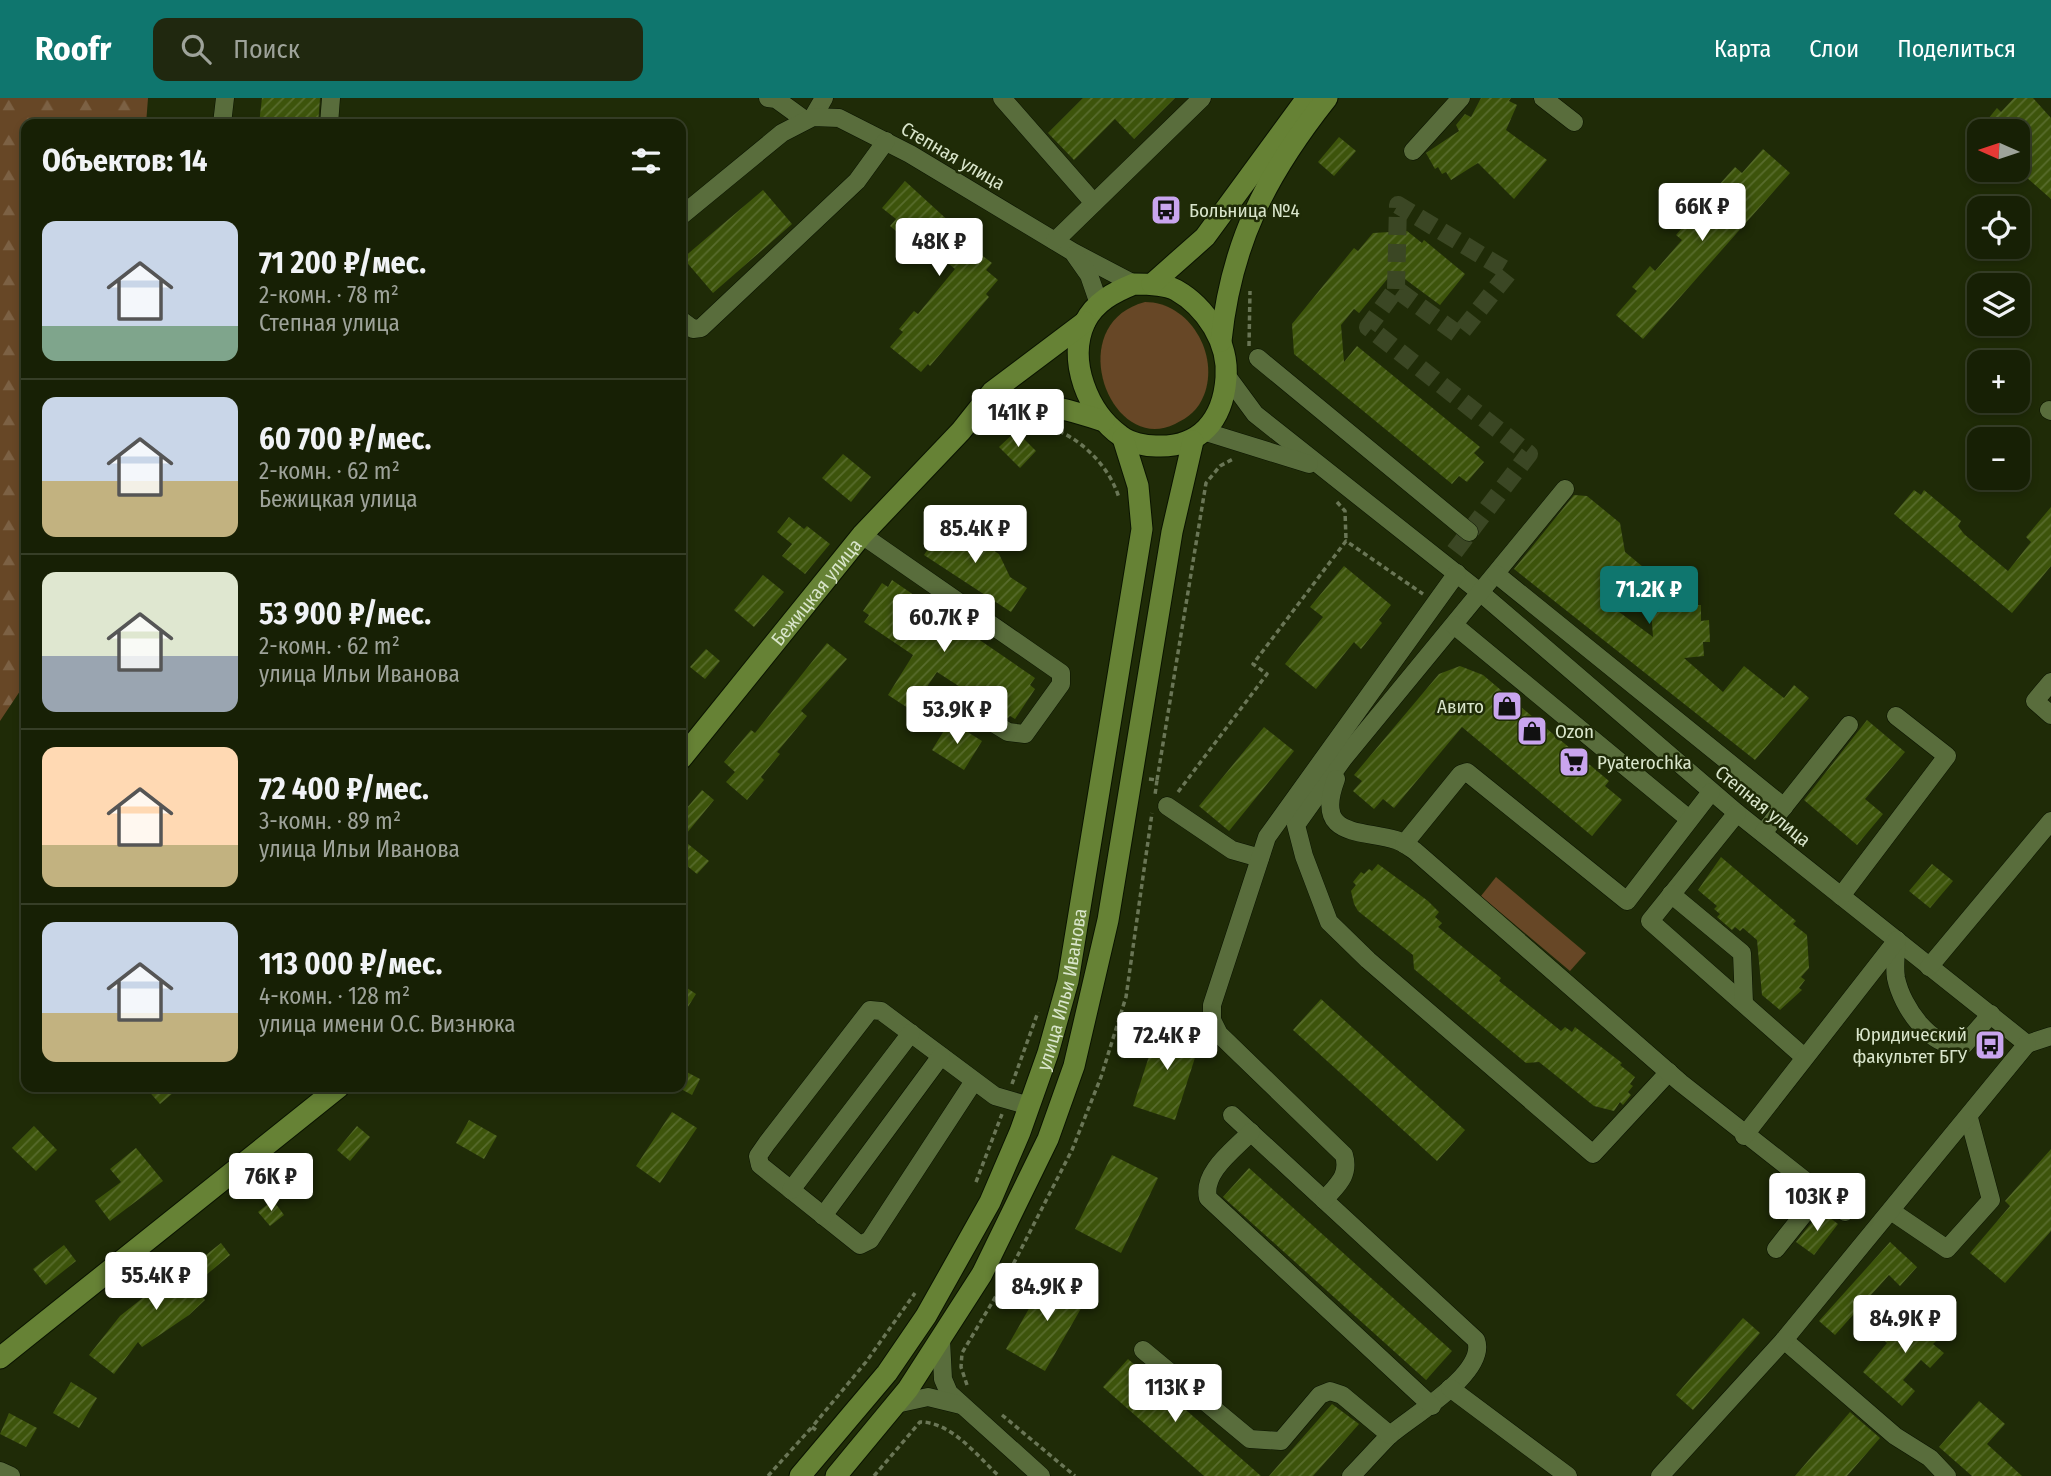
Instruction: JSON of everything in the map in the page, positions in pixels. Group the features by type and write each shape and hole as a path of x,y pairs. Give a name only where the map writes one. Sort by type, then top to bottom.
{"main road":[{"path":"961,430 992,393 1085,322 1098,304 1111,293 1143,284 1205,237 1307,98"},
{"path":"1085,322 1080,365 1090,402 1104,421 1122,438 1147,446 1173,446 1200,436 1222,404 1227,376 1221,341 1226,293 1237,251 1276,169 1294,139 1326,98"},
{"path":"1143,284 1174,289 1195,304 1209,320 1221,341"},
{"path":"961,430 983,414 1013,404 1038,404 1104,421"},
{"name":"Бежицкая улица","path":"686,753 862,536 961,430"},
{"name":"улица Ильи Иванова","path":"836,1476 896,1404 941,1340 1014,1212 1048,1139 1074,1066 1108,920 1172,532 1200,436"},
{"name":"улица Ильи Иванова","path":"800,1476 887,1373 926,1316 990,1202 1030,1105 1068,981 1142,529 1138,486 1122,438"},
{"path":"0,1359 333,1092"}],"street":[{"path":"223,119 225,98"},
{"path":"329,119 331,98"},
{"path":"768,98 776,99 809,118"},
{"path":"686,211 782,132 809,118 824,98"},
{"path":"1002,98 1094,203"},
{"path":"1055,241 1202,98"},
{"path":"1413,151 1461,98"},
{"path":"1543,98 1574,122"},
{"name":"Степная улица","path":"809,118 839,118 886,141 1073,252 1143,284"},
{"path":"686,324 693,329 701,328 857,181 886,141"},
{"path":"1073,252 1089,275 1098,304"},
{"path":"1254,355 1469,532"},
{"name":"Степная улица","path":"1227,376 1255,414 1457,573 1711,792 2027,1044"},
{"path":"1200,436 1288,456 1328,472"},
{"path":"1565,489 1343,759 1296,825 1304,856 1329,922 1368,960 1593,1154 1669,1072"},
{"path":"862,536 1061,673 1061,684 1025,734 1009,732 954,699"},
{"path":"1324,1200 1345,1177 1347,1164 1344,1155 1219,1034 1212,1020 1212,1005 1267,837 1457,573"},
{"path":"1496,574 1784,807"},
{"path":"1454,625 1689,818"},
{"path":"2051,682 2035,701 2051,715"},
{"path":"1841,895 1947,756 1896,716"},
{"path":"1763,833 1849,724"},
{"path":"1343,759 1329,798 1335,821 1347,831 1399,840 1744,1136 1845,1212"},
{"path":"1404,844 1461,774 1467,772 1627,901 1711,792"},
{"path":"1171,801 1232,850 1260,858"},
{"path":"1737,813 1650,921 1804,1057"},
{"path":"1929,967 2051,821"},
{"path":"1671,894 1742,953 1744,1003"},
{"path":"1744,1136 1896,940"},
{"path":"1896,940 1895,975 1902,1000 1921,1024 1942,1042 1952,1047 1964,1045 1991,1014"},
{"path":"974,1081 870,1240 860,1244 760,1165 758,1156 767,1143 870,1010 881,1011 911,1033 941,1056 974,1081 995,1097 1030,1105"},
{"path":"791,1190 911,1033"},
{"path":"1660,1476 1784,1340 1969,1118 2027,1044 2051,1036"},
{"path":"823,1216 941,1056"},
{"path":"1232,1115 1476,1340 1477,1356 1450,1388 1432,1406 1390,1435 1351,1476"},
{"path":"1891,1211 1947,1249 1992,1200 1969,1118"},
{"path":"1251,1132 1210,1175 1206,1186 1209,1198 1432,1406"},
{"path":"1776,1249 1820,1194"},
{"path":"941,1340 943,1379 949,1393 1041,1476"},
{"path":"1784,1340 1895,1436 1930,1458 1947,1476"},
{"path":"1143,1349 1250,1439 1281,1441 1320,1395 1330,1391 1342,1395 1390,1435"},
{"path":"1450,1388 1568,1476"},
{"path":"896,1404 928,1397 961,1405"},
{"path":"0,1471 11,1476"}],"path":[{"path":"1250,289 1254,355"},
{"path":"1042,426 1055,428 1097,459 1116,488 1119,499"},
{"path":"1157,780 1206,482 1220,466 1233,459 1242,459"},
{"path":"1171,801 1267,674 1253,664 1346,541 1345,511 1336,502"},
{"path":"1346,541 1436,602"},
{"path":"874,1476 920,1422 933,1422 945,1428 999,1476"},
{"path":"768,1476 812,1427"}],"green space":[{"path":"0,98 148,98 146,119 21,119 21,690 0,721"},
{"path":"1145,302 1161,304 1187,321 1197,333 1208,363 1204,395 1196,409 1175,424 1152,429 1131,422 1115,405 1104,383 1100,359 1105,335 1120,315"},
{"path":"1496,877 1586,953 1570,971 1481,896"}],"building":[{"path":"262,98 320,98 318,119 260,119"},
{"path":"1083,98 1175,98 1134,139 1115,119 1074,160 1048,133"},
{"path":"1481,98 1511,98 1509,101 1517,105 1506,130 1547,160 1514,199 1478,163 1451,180 1446,172 1442,174 1438,167 1435,169 1426,153 1459,131 1456,125 1465,114 1471,117"},
{"path":"2014,98 2033,98 2051,118 2051,199 2030,181 2030,119 1988,119 1997,108 2001,112"},
{"path":"1339,137 1356,151 1334,176 1318,162"},
{"path":"1763,149 1790,173 1643,339 1616,315 1637,291 1632,287 1650,266 1655,271 1682,240 1676,235 1693,215 1699,221 1725,192 1718,186 1735,167 1742,173"},
{"path":"905,181 965,236 967,233 980,244 975,250 992,263 986,270 998,280 986,294 989,297 930,366 928,364 921,372 890,347 903,332 899,329 914,311 918,314 955,269 928,247 926,250 910,236 907,240 890,226 896,219 882,208"},
{"path":"763,190 792,224 713,293 686,262 686,255"},
{"path":"1407,231 1422,243 1424,240 1465,274 1440,305 1394,271 1359,313 1354,309 1341,325 1344,362 1357,346 1480,447 1474,453 1484,462 1467,482 1459,476 1452,484 1294,354 1292,324 1354,248 1358,251 1373,233"},
{"path":"1016,431 1036,451 1020,468 999,447"},
{"path":"843,454 871,477 851,502 822,478"},
{"path":"1914,490 1921,495 1924,490 1961,521 1958,526 1964,534 2008,571 2031,542 2026,537 2051,507 2051,566 2012,613 1894,514"},
{"path":"1574,495 1587,496 1620,523 1625,552 1643,567 1611,606 1653,637 1651,608 1667,607 1666,601 1686,600 1687,605 1701,605 1701,621 1709,620 1710,642 1703,642 1704,656 1684,658 1723,692 1744,666 1784,698 1794,685 1809,698 1755,760 1514,569"},
{"path":"789,517 804,529 807,526 830,544 805,574 782,556 792,544 777,532"},
{"path":"947,520 999,554 1010,577 1027,588 1011,612 924,555"},
{"path":"1344,566 1391,605 1379,620 1382,623 1361,649 1354,642 1316,689 1285,664 1323,617 1310,607"},
{"path":"763,575 784,592 754,627 734,610"},
{"path":"892,580 1035,678 1030,685 1035,689 1015,719 1010,716 1008,718 937,672 911,710 888,695 913,655 864,622 869,615 863,611 882,583 888,587"},
{"path":"827,643 847,659 801,711 807,716 777,752 780,754 761,777 764,780 747,800 726,782 735,772 724,762 751,730 755,733"},
{"path":"706,649 720,661 705,679 690,667"},
{"path":"1460,666 1483,675 1609,781 1605,786 1622,800 1592,836 1462,727 1394,808 1383,799 1374,809 1353,791 1362,781 1354,775 1439,674"},
{"path":"1867,720 1905,752 1865,799 1883,814 1857,845 1804,800"},
{"path":"950,721 982,741 964,770 932,750"},
{"path":"1264,727 1294,751 1229,831 1199,806"},
{"path":"702,790 714,800 686,834 686,809"},
{"path":"686,842 709,861 697,874 686,865"},
{"path":"1721,857 1796,921 1793,924 1807,935 1809,968 1801,977 1805,980 1799,988 1802,990 1780,1010 1762,995 1757,940 1743,928 1740,931 1735,927 1732,930 1717,917 1720,914 1714,909 1717,906 1698,890"},
{"path":"1378,864 1428,901 1439,912 1435,917 1442,923 1438,927 1501,978 1499,981 1561,1031 1565,1027 1572,1032 1575,1027 1622,1063 1620,1065 1635,1077 1628,1092 1631,1095 1623,1105 1620,1102 1614,1111 1594,1106 1539,1062 1526,1063 1414,969 1413,955 1358,911 1354,904 1351,891 1356,885 1353,882 1361,872 1364,874 1369,869 1372,871"},
{"path":"1932,864 1953,881 1930,908 1909,891"},
{"path":"686,987 696,994 686,1010"},
{"path":"1321,999 1465,1130 1437,1161 1293,1030"},
{"path":"1159,1025 1201,1039 1175,1120 1133,1106"},
{"path":"686,1072 700,1079 692,1095 686,1092"},
{"path":"149,1092 174,1092 160,1104"},
{"path":"672,1112 697,1128 660,1183 636,1166"},
{"path":"469,1120 497,1136 484,1159 456,1143"},
{"path":"34,1126 57,1150 36,1171 12,1148"},
{"path":"357,1126 370,1137 350,1161 337,1150"},
{"path":"136,1148 163,1181 110,1221 95,1201 121,1182 110,1169"},
{"path":"2051,1149 2051,1231 2005,1283 1970,1253 2010,1206 2005,1201"},
{"path":"1112,1155 1158,1178 1121,1253 1075,1229"},
{"path":"1249,1168 1452,1351 1426,1380 1223,1197"},
{"path":"273,1200 284,1215 270,1226 258,1212"},
{"path":"1821,1211 1838,1224 1814,1255 1796,1242"},
{"path":"1890,1242 1917,1267 1900,1286 1889,1275 1835,1335 1819,1321"},
{"path":"221,1243 230,1255 193,1286 205,1300 189,1315 142,1347 138,1342 114,1374 89,1355 120,1316 179,1269 182,1274"},
{"path":"64,1245 76,1261 46,1285 33,1269"},
{"path":"1048,1275 1087,1298 1045,1371 1006,1349"},
{"path":"1915,1308 1944,1333 1933,1344 1944,1353 1930,1368 1921,1360 1903,1380 1915,1391 1902,1406 1863,1372 1887,1343 1879,1336 1889,1324 1896,1330"},
{"path":"1743,1318 1760,1333 1693,1410 1676,1395"},
{"path":"1128,1359 1261,1476 1204,1476 1103,1387"},
{"path":"71,1382 97,1398 79,1428 53,1413"},
{"path":"1979,1401 2005,1424 1987,1444 2022,1476 1972,1476 1939,1447"},
{"path":"1332,1404 1359,1424 1313,1476 1269,1476"},
{"path":"1850,1412 1880,1438 1847,1476 1795,1476"},
{"path":"9,1413 37,1428 26,1447 0,1434"}],"tunnel":[{"path":"1396,289 1398,205 1509,272 1459,335 1396,289 1368,327 1529,454 1445,564"}],"place":[{"name":"Больница №4","path":"1166,210"},
{"name":"Авито","path":"1507,706"},
{"name":"Ozon","path":"1532,731"},
{"name":"Pyaterochka","path":"1574,762"},
{"name":"Юридический факультет БГУ","path":"1990,1045"}]}
